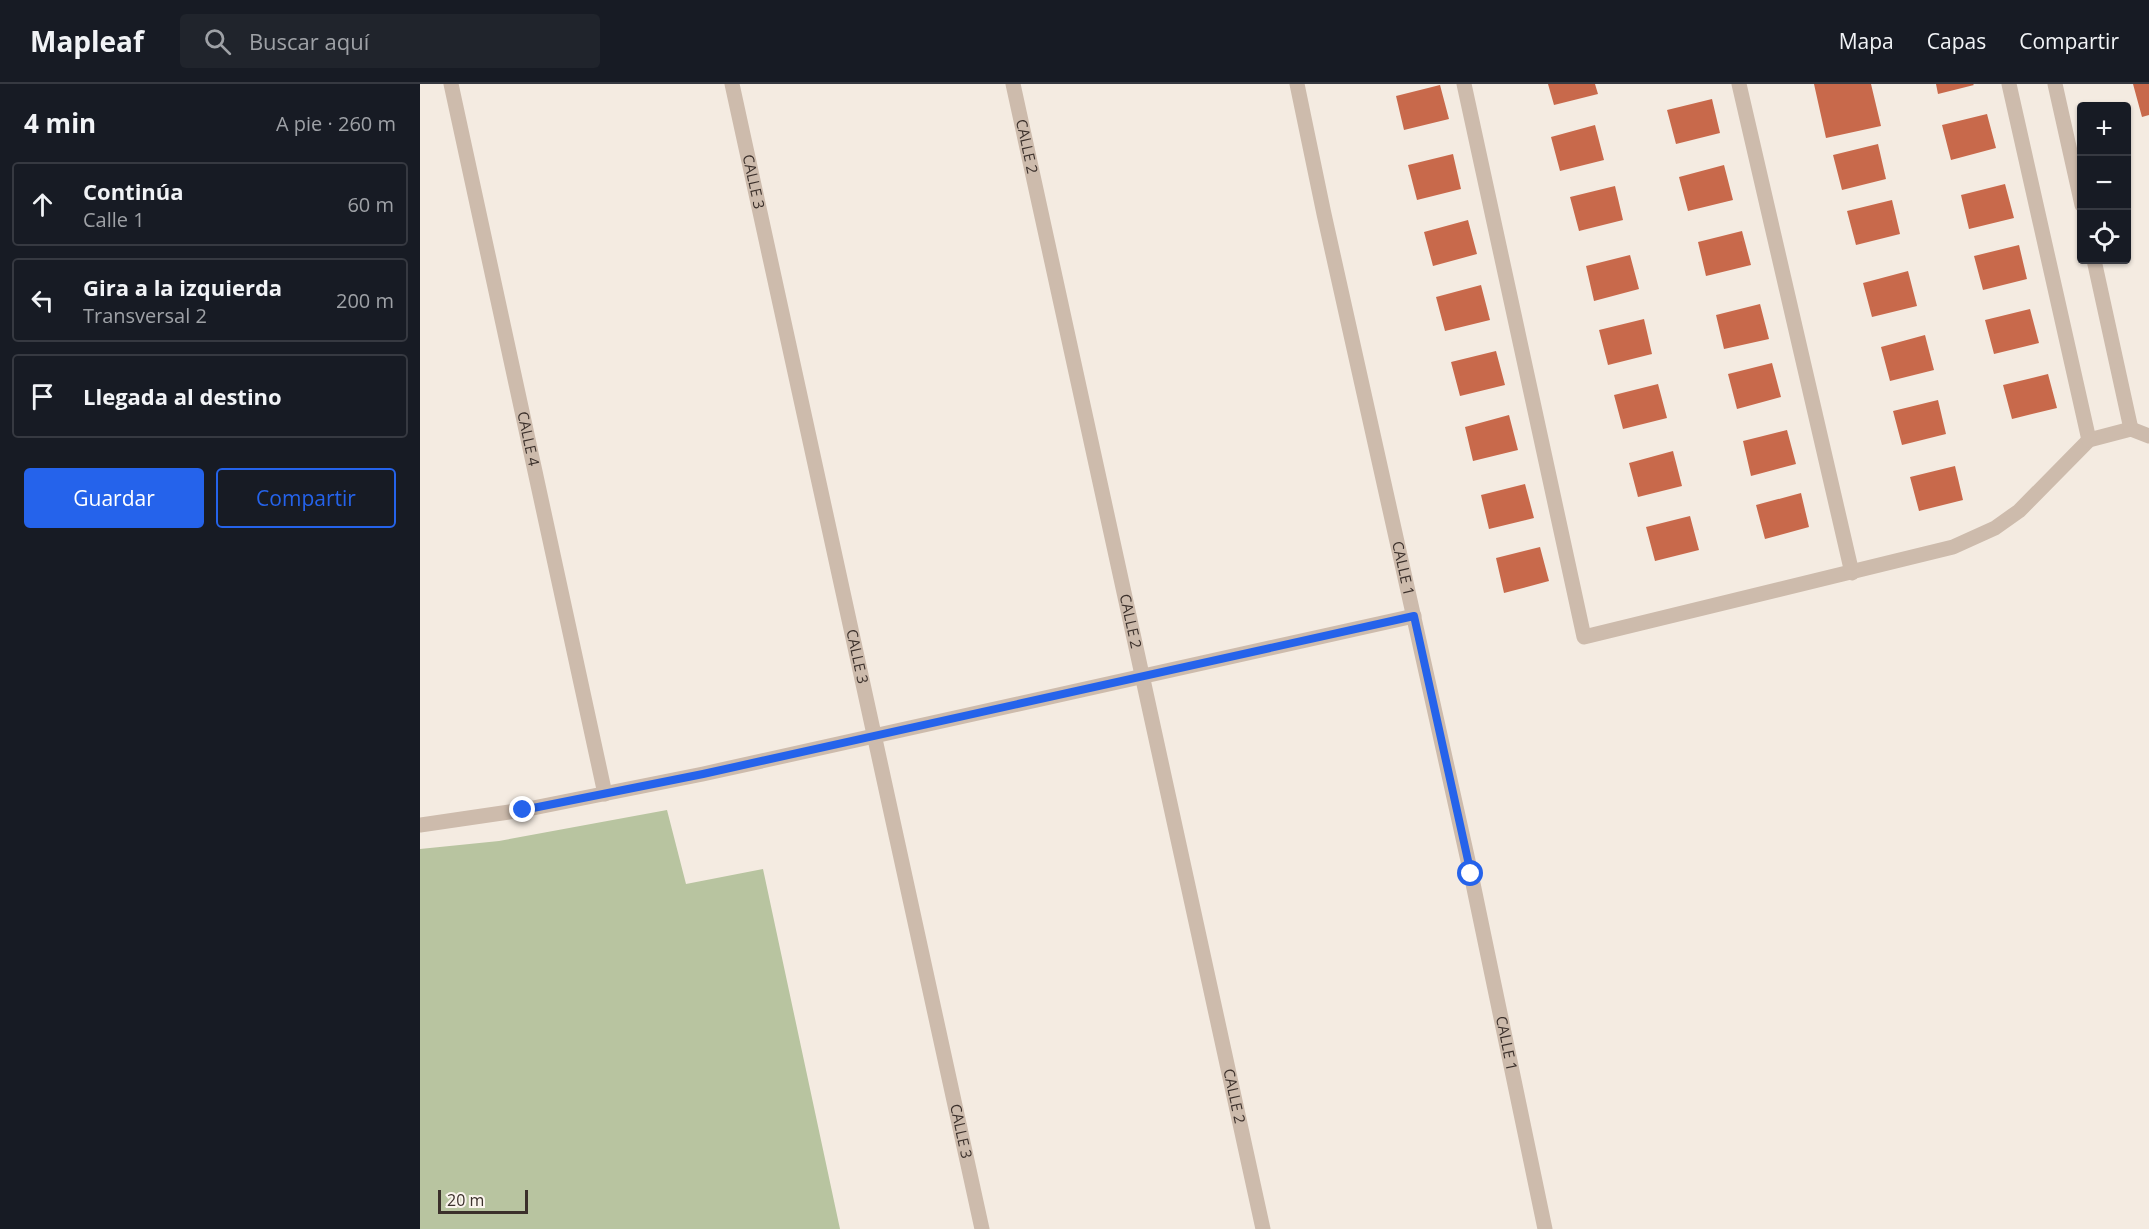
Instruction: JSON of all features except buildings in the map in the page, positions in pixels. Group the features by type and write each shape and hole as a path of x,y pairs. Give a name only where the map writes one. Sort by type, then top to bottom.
{"street":[{"name":"CALLE 4","path":"451,84 605,794"},
{"name":"CALLE 3","path":"732,84 982,1229"},
{"name":"CALLE 2","path":"1013,84 1263,1229"},
{"name":"CALLE 1","path":"1297,84 1471,874 1545,1229"},
{"path":"1464,84 1584,637 1953,547 1995,528 2019,511 2089,440 2132,429 2149,436"},
{"path":"1739,84 1851,573"},
{"path":"2009,84 2089,440"},
{"path":"2055,84 2077,183"},
{"path":"2095,264 2132,429"},
{"path":"420,825 523,810 605,794 1414,616"}],"green space":[{"path":"667,810 686,884 763,869 840,1229 420,1229 420,849 499,841"}],"route":[{"path":"523,810 703,774 1414,616 1471,874"}]}
